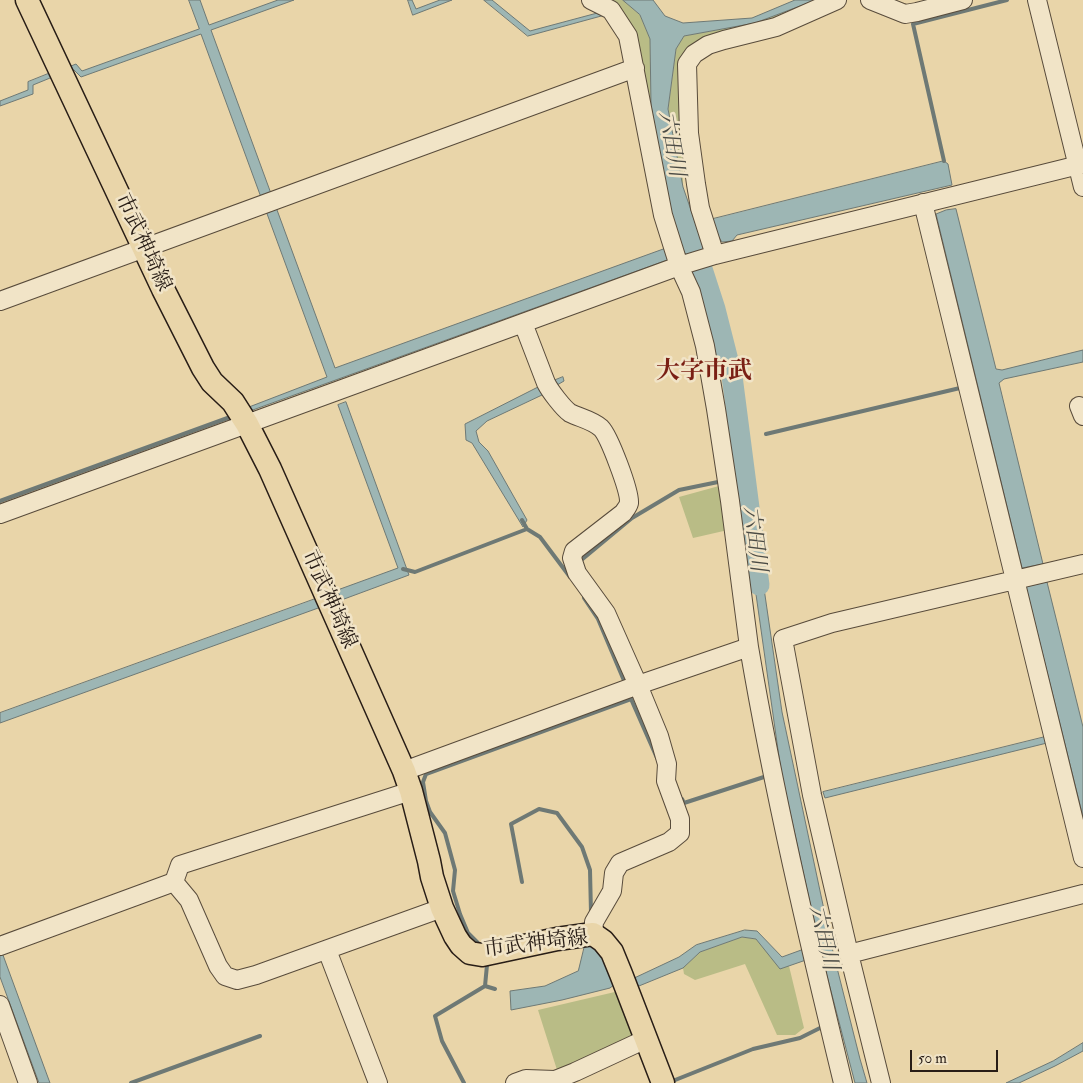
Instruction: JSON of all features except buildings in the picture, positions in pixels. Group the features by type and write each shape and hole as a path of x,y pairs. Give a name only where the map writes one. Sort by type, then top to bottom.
{"main road":[{"name":"市武神埼線","path":"27,0 163,289 212,382 233,402 247,424 270,469 408,781 432,877 442,908 455,936 470,953 482,955 557,939 593,934 603,941 612,952 663,1083"}],"street":[{"path":"591,0 611,10 628,36 663,215 679,266 690,292 705,346 730,501 758,701 785,838 843,1083"},
{"path":"715,255 700,208 696,184 689,133 687,64 694,54 708,45 776,27 837,0"},
{"path":"870,0 905,14 917,12 934,4 962,0"},
{"path":"1037,0 1080,164 1083,187"},
{"path":"0,301 635,68"},
{"path":"0,514 679,266 715,255 1080,164"},
{"path":"923,203 1083,858"},
{"path":"523,323 548,387 568,412 590,421 602,430 614,453 628,493 629,505 623,513 574,550 572,558 577,573 606,613 638,685 659,736 667,764 666,782 680,819 680,832 669,842 620,863 614,873 612,891 594,922 593,934"},
{"path":"881,1083 812,794 782,639 832,623 1083,564"},
{"path":"174,882 180,865 408,781 638,685 749,647"},
{"path":"2,946 174,882"},
{"path":"174,882 188,900 218,966 225,976 237,980 256,975 442,908"},
{"path":"849,954 1083,894"},
{"path":"327,950 378,1083"},
{"path":"0,1005 28,1083"},
{"path":"515,1083 526,1079 554,1080 646,1039"}],"green space":[{"path":"612,0 623,0 640,15 650,39 651,105 638,48 629,20"},
{"path":"816,0 683,59 683,187 668,109 676,49 684,36 755,23"},
{"path":"719,486 728,530 693,538 679,497"},
{"path":"742,937 756,939 780,968 789,966 804,1028 795,1035 777,1035 745,964 695,980 684,974 683,968 700,952"},
{"path":"619,991 638,1039 558,1073 538,1010"}],"water":[{"path":"189,0 200,0 209,25 278,0 294,0 211,30 335,368 666,248 670,259 250,411 249,407 327,377 201,34 81,77 74,70 68,71 66,68 76,64 82,71 199,29"},
{"path":"408,0 412,0 416,9 440,0 452,0 413,15"},
{"path":"484,0 492,0 530,31 601,12 605,15 528,36"},
{"path":"623,0 653,0 665,16 683,23 752,18 795,0 816,0 755,23 684,36 676,49 668,109 683,187 704,248 684,254 667,199 651,105 650,39 640,15"},
{"path":"53,72 55,76 33,85 33,94 0,106 0,101 28,90 28,82"},
{"path":"944,161 948,164 952,185 737,235 732,241 722,242 714,230 713,219"},
{"path":"956,209 996,369 1002,370 1083,350 1083,362 1004,379 999,383 1043,564 1022,568 936,214"},
{"path":"563,377 564,381 542,395 487,421 476,431 479,442 488,451 527,520 523,527 472,443 466,440 465,424 540,386"},
{"path":"346,402 409,575 336,602 332,592 398,568 338,405"},
{"path":"759,554 782,712 833,952 867,1083 855,1083 821,953 781,771 751,559"},
{"path":"1047,582 1083,727 1083,817 1026,587"},
{"path":"318,598 321,607 0,723 0,713"},
{"path":"1045,737 1047,743 825,798 823,792"},
{"path":"745,930 757,931 782,957 804,949 806,960 780,969 756,939 742,937 700,952 683,968 634,988 630,980 679,957 696,945"},
{"path":"585,945 599,948 615,984 610,988 562,1000 511,1010 510,991 545,986 578,971"},
{"path":"0,947 50,1083 39,1083 0,977"},
{"path":"1083,1043 1083,1051 1055,1066 1019,1083 1006,1083 1053,1061"}],"waterway":[{"path":"944,161 913,24 1007,0"},
{"name":"六田川","path":"693,241 715,309 732,376 759,585"},
{"path":"766,434 960,388"},
{"path":"0,501 233,416"},
{"path":"579,562 632,518 679,490 718,482"},
{"path":"522,520 527,529 540,537 570,577"},
{"path":"403,569 415,572 527,529"},
{"path":"584,598 598,619 625,683"},
{"path":"481,946 468,933 460,914 453,891 455,870 445,833 430,812 426,801 423,782 426,774 631,699 657,758"},
{"path":"682,799 684,803 767,776"},
{"path":"522,882 511,824 539,809 557,813 582,847 590,870 591,913"},
{"path":"464,1083 442,1041 435,1016 485,986 487,965"},
{"path":"485,986 495,989"},
{"path":"670,1082 753,1049 800,1038 824,1026"},
{"path":"131,1083 260,1036"}],"district":[{"name":"大字市武","path":"704,373"}]}
